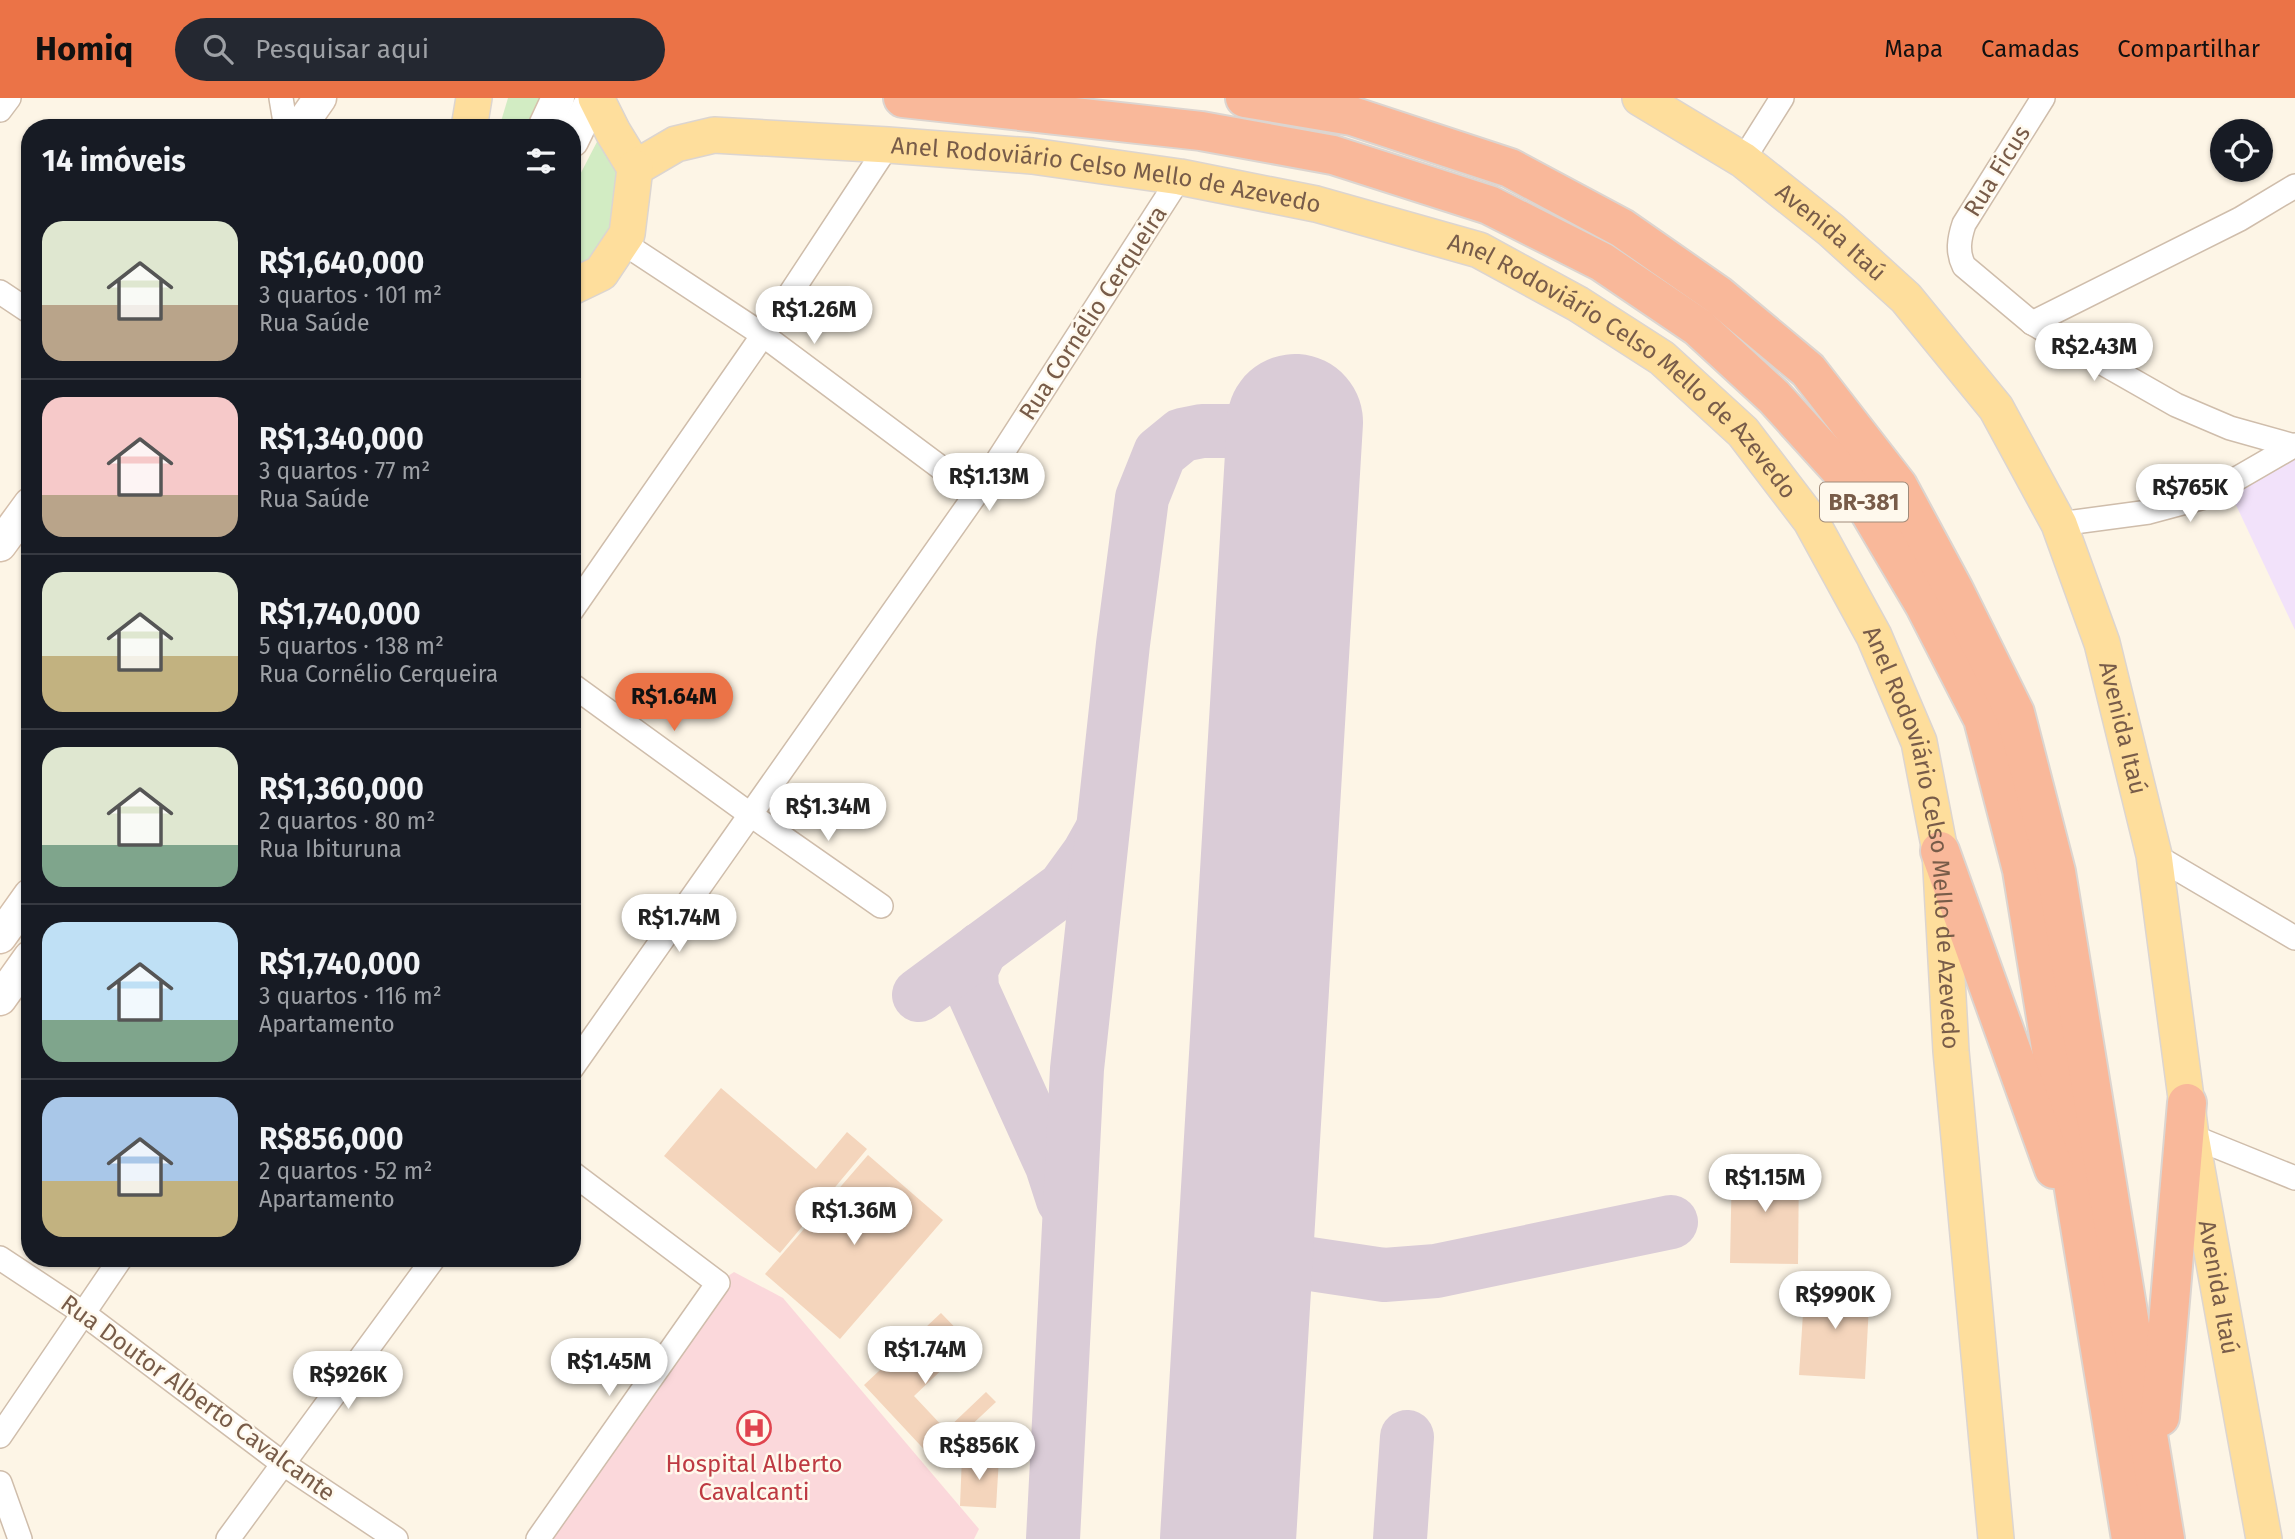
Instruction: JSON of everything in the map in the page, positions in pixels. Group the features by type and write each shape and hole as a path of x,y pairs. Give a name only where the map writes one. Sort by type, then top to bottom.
{"highway":[{"name":"Anel Rodoviário Celso Mello de Azevedo","path":"903,98 1201,131 1307,150 1333,155 1489,205 1602,262 1698,327 1774,397 1853,484 1924,604 1983,719 2022,870 2132,1539"},
{"name":"BR-381","path":"1245,98 1352,116 1510,168 1622,228 1717,295 1808,370 1898,486 1954,590 2015,713 2053,858 2165,1539"},
{"path":"1940,851 2088,1261"},
{"path":"2155,1475 2189,1120"}],"main road":[{"path":"305,119 320,98"},
{"path":"470,119 474,98"},
{"path":"548,119 558,98"},
{"path":"581,124 595,98"},
{"path":"581,283 601,274 627,234 635,168 595,98"},
{"name":"Avenida Itaú","path":"1640,98 1743,160 1831,230 1906,298 1996,408 2059,524 2102,643 2154,855 2189,1120 2264,1539"},
{"name":"Anel Rodoviário Celso Mello de Azevedo","path":"635,168 676,144 714,135 1032,156 1180,177 1316,204 1479,250 1578,304 1662,358 1743,432 1811,521 1874,636 1919,742 1940,851 1951,1051 1996,1539"},
{"path":"0,545 21,516"},
{"path":"0,937 21,908"},
{"path":"0,999 21,970"}],"street":[{"path":"0,110 9,98"},
{"path":"281,98 284,119"},
{"path":"1743,160 1782,98"},
{"name":"Rua Ficus","path":"2032,323 1964,266 1959,248 1965,224 2043,98"},
{"path":"581,597 763,335 888,145"},
{"name":"Rua Cornélio Cerqueira","path":"581,1055 976,494 1180,177"},
{"path":"2032,323 2240,219 2295,186"},
{"path":"622,242 763,335 976,494"},
{"path":"0,292 21,306"},
{"path":"2032,323 2176,405 2230,428 2294,445"},
{"path":"2059,524 2149,512 2205,497 2294,445"},
{"path":"581,692 751,816 881,906"},
{"path":"2154,855 2295,938"},
{"path":"2189,1120 2295,1178"},
{"path":"538,1539 718,1283 581,1180"},
{"name":"Rua Doutor Alberto Cavalcante","path":"0,1258 83,1313 282,1463 396,1539"},
{"path":"0,1436 115,1267"},
{"path":"228,1539 427,1267"},
{"path":"0,1483 20,1539"}],"shaded area":[{"path":"2295,447 2295,630 2227,486"},
{"name":"Hospital Alberto Cavalcanti","path":"734,1272 783,1298 979,1529 974,1539 538,1539 718,1283"}],"green space":[{"path":"508,98 548,98 538,119 502,119"},
{"path":"599,138 624,174 617,241 581,267 581,173"}],"building":[{"path":"721,1088 816,1169 847,1132 867,1149 780,1253 664,1156"},
{"path":"868,1155 943,1220 840,1339 765,1274"},
{"path":"1732,1163 1799,1164 1798,1264 1730,1263"},
{"path":"1805,1283 1870,1287 1865,1379 1799,1375"},
{"path":"941,1313 970,1343 914,1396 946,1430 986,1392 996,1402 934,1460 864,1385"},
{"path":"962,1456 999,1458 996,1508 960,1506"}],"taxiway":[{"path":"1053,1539 1077,1069 1123,644 1142,498 1160,453 1182,435 1202,431 1258,431 1294,440"},
{"path":"919,995 1064,888 1101,832"},
{"path":"981,949 971,970 972,989 1052,1166 1063,1200"},
{"path":"1244,1271 1270,1258 1384,1275 1436,1271 1671,1222"},
{"path":"1400,1539 1407,1437"}],"runway":[{"path":"1228,1539 1295,422"}],"place":[{"name":"Hospital Alberto Cavalcanti","path":"754,1428"}]}
